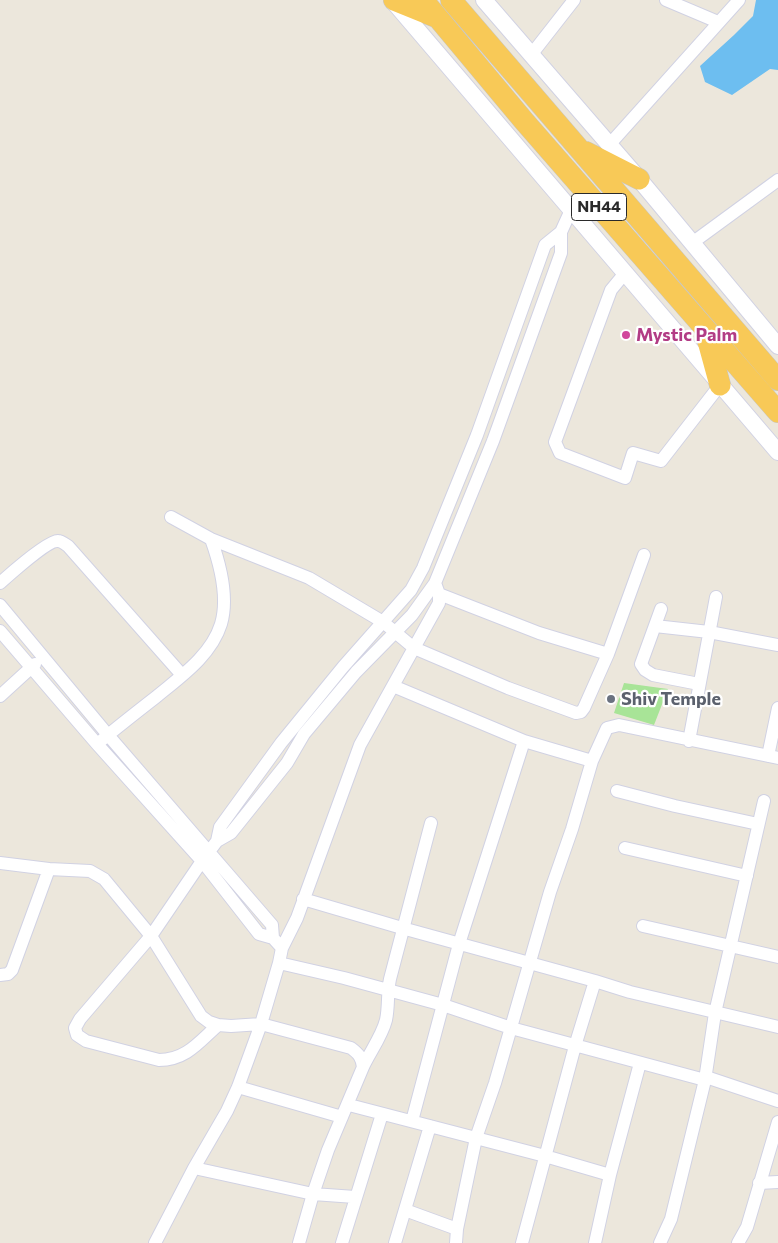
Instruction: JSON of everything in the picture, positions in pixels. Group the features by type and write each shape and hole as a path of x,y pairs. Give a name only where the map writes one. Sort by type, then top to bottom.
{"highway":[{"path":"393,0 437,17"},
{"name":"NH44","path":"423,0 524,121 778,412"},
{"name":"NH44","path":"451,0 778,380"},
{"path":"471,0 472,24"},
{"path":"577,148 638,179"},
{"path":"705,328 720,385"}],"street":[{"path":"393,0 778,452"},
{"path":"484,0 778,346"},
{"path":"531,55 574,0"},
{"path":"666,0 718,22"},
{"path":"609,145 739,0"},
{"path":"692,243 778,180"},
{"path":"218,1026 190,1050 171,1060 159,1060 86,1041 77,1035 75,1028 80,1019 151,936 218,841 231,833 280,772 304,734 356,672 437,589 471,496 494,441 561,253 561,232 571,210"},
{"path":"218,841 220,827 281,743 330,682 411,590 423,568 477,435 545,245 561,232"},
{"path":"625,273 611,290 555,442 560,454 625,478 633,453 661,461 720,385"},
{"path":"524,304 540,310"},
{"path":"455,488 471,496"},
{"path":"170,517 211,538 309,578 383,622 414,648 508,688 576,713 581,712 584,708 608,654 644,555"},
{"path":"97,744 182,675 200,658 214,640 221,623 224,600 222,579 211,538"},
{"path":"0,583 48,544 58,541 64,543 182,675"},
{"path":"155,1243 194,1168 227,1111 238,1086 279,964 278,943 297,918 360,745 439,603 437,589"},
{"path":"437,589 539,633 608,654"},
{"path":"689,741 716,597"},
{"path":"0,604 206,856 259,934 278,943"},
{"path":"661,609 641,664 645,670 653,675 699,684"},
{"path":"655,626 709,632 778,645"},
{"path":"0,631 97,744 206,856"},
{"path":"0,696 43,656"},
{"path":"393,686 524,741 592,761"},
{"path":"456,1243 457,1229 476,1138 511,1028 550,892 575,821 592,761 602,736 607,728 618,725 773,757 778,708"},
{"path":"412,1121 460,944 524,741"},
{"path":"267,764 280,772"},
{"path":"617,791 674,806 758,824"},
{"path":"660,1243 671,1219 705,1079 715,1014 764,801"},
{"path":"299,1243 313,1194 342,1117 363,1067 386,1022 387,991 431,823"},
{"path":"625,848 747,876"},
{"path":"0,863 49,869 90,871 104,879 151,936 201,1016 208,1022 218,1026 260,1024 352,1048 362,1059 363,1067"},
{"path":"0,975 6,975 12,970 49,869"},
{"path":"303,899 630,992 715,1014 778,1027"},
{"path":"643,926 778,956"},
{"path":"279,964 344,978 443,1005 511,1028 705,1079 778,1101"},
{"path":"522,1243 575,1046 595,981"},
{"path":"595,1243 610,1175 640,1063"},
{"path":"238,1086 342,1117"},
{"path":"349,1104 610,1175"},
{"path":"342,1243 382,1114"},
{"path":"738,1243 747,1227 778,1122"},
{"path":"395,1243 430,1126"},
{"path":"194,1168 313,1194 355,1198"},
{"path":"759,1183 778,1182"},
{"path":"405,1210 457,1229"}],"green space":[{"path":"624,683 668,689 654,725 614,713"}],"water":[{"path":"756,0 778,0 778,70 770,69 732,95 705,82 700,66 753,16"}],"place":[{"name":"Mystic Palm","path":"626,335"},
{"name":"Shiv Temple","path":"611,699"}]}
